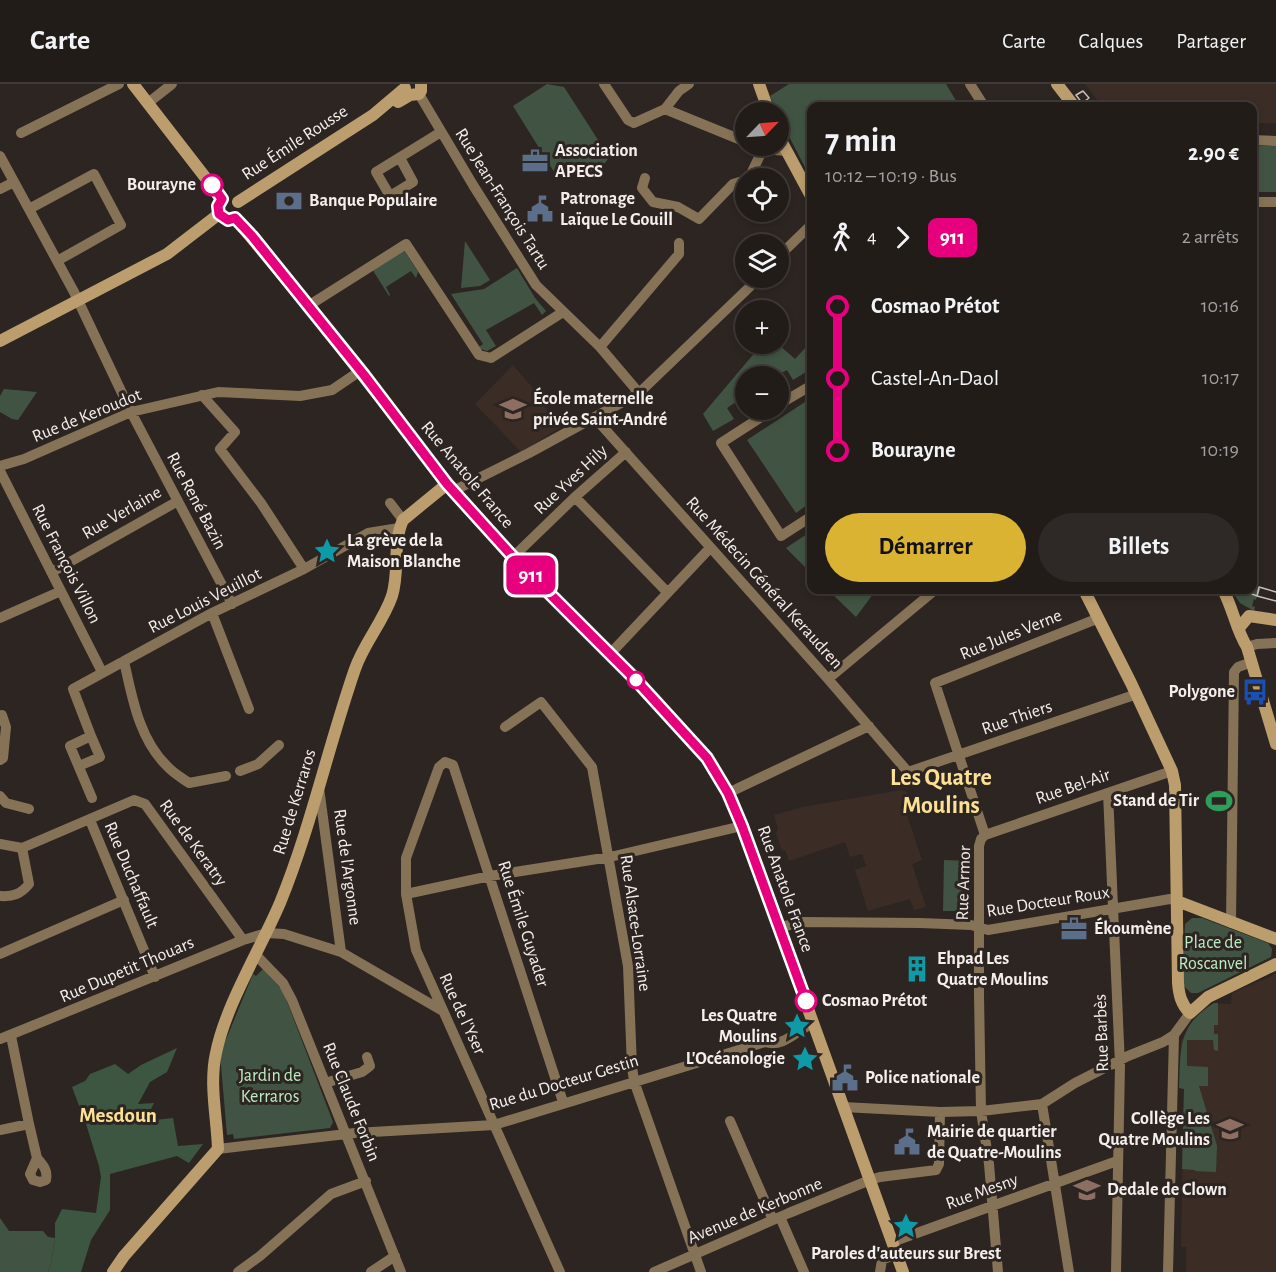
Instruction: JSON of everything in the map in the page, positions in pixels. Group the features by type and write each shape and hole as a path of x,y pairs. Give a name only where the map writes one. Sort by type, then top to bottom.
{"main road":[{"path":"133,84 222,199"},
{"path":"759,84 765,102"},
{"path":"1057,84 1071,102"},
{"name":"Rue Émile Rousse","path":"238,202 416,88"},
{"path":"789,156 807,189"},
{"path":"232,197 238,202 240,212 235,218 228,220 219,214 218,206 222,199 232,197"},
{"path":"0,341 167,254 219,214"},
{"name":"Rue Anatole France","path":"235,218 360,371 450,488 513,557 610,654 707,758 728,793 742,826 903,1272"},
{"path":"401,524 450,488"},
{"name":"Rue de Kerraros","path":"218,1149 214,1086 215,1055 234,1000 267,933 296,862 356,667 392,597 401,524"},
{"path":"1086,594 1137,694 1172,771 1175,785 1179,994 1185,1008 1190,1013 1208,997 1275,964"},
{"path":"1227,594 1244,622"},
{"path":"1228,594 1238,605 1244,622 1249,640 1247,647 1276,744"},
{"path":"1244,622 1276,620"},
{"path":"1177,901 1274,938"},
{"path":"113,1272 124,1256 218,1149"}],"street":[{"path":"21,133 119,84"},
{"path":"148,103 172,84"},
{"path":"604,84 628,120 634,123 665,109 679,91 688,84"},
{"path":"970,84 981,102"},
{"name":"Rue Jean-François Tartu","path":"416,88 537,285 600,347 639,393"},
{"path":"665,109 735,138"},
{"path":"400,158 441,132"},
{"path":"1257,140 1276,141"},
{"name":"Rue René Bazin","path":"0,156 57,261 131,412 232,604"},
{"path":"29,210 94,174 121,225 57,261"},
{"path":"645,178 642,188 653,202 678,207 699,219 735,183"},
{"path":"0,189 14,182"},
{"path":"1257,202 1276,202"},
{"path":"789,246 807,229"},
{"path":"600,347 679,254 679,243"},
{"path":"308,306 406,244 478,355 490,358 563,312"},
{"path":"450,488 595,418 639,393 749,288"},
{"name":"Rue de Keroudot","path":"0,466 24,459 131,412 218,392 300,396 332,390 360,371"},
{"path":"789,399 807,388"},
{"path":"202,395 235,432 220,449 273,521 304,569"},
{"name":"Rue Médecin Général Keraudren","path":"595,418 908,772"},
{"path":"757,420 721,443 781,536 807,519"},
{"name":"Rue Yves Hily","path":"513,557 626,452"},
{"name":"Rue François Villon","path":"0,471 102,672"},
{"path":"575,497 667,592"},
{"name":"Rue Verlaine","path":"52,572 178,501"},
{"path":"390,502 401,524"},
{"name":"Rue Louis Veuillot","path":"79,766 100,757 74,689 212,613 304,569 368,533 401,524"},
{"path":"610,654 710,548"},
{"path":"0,618 61,591"},
{"path":"828,679 930,594"},
{"path":"212,613 249,709"},
{"name":"Rue Jules Verne","path":"935,683 1099,618"},
{"path":"1247,647 1276,643"},
{"path":"124,662 147,742 167,766 189,783 226,776"},
{"path":"1231,923 1234,672 1238,667 1252,662"},
{"name":"Rue Armor","path":"935,683 985,835 979,846 981,1111 998,1272"},
{"name":"Rue Thiers","path":"908,772 1137,694"},
{"name":"Rue Alsace-Lorraine","path":"505,727 541,702 592,767 628,966 634,1081 701,1272"},
{"path":"0,760 3,758 6,728 2,715"},
{"path":"728,793 869,726"},
{"path":"91,736 70,746 92,798"},
{"path":"240,771 258,764 279,745"},
{"name":"Rue Émile Guyader","path":"445,762 453,765 563,1102"},
{"name":"Rue de l'Yser","path":"445,762 439,766 406,858 406,894 416,950 560,1272"},
{"name":"Rue Bel-Air","path":"985,835 1172,771"},
{"name":"Rue de l'Argonne","path":"319,788 341,952"},
{"name":"Rue Barbès","path":"1108,794 1120,1060 1116,1272"},
{"path":"0,796 6,803 29,809"},
{"name":"Rue de Keratry","path":"22,848 134,800 145,804 243,940"},
{"name":"Rue Duchaffault","path":"90,820 155,976"},
{"path":"406,894 490,876 610,857 742,826"},
{"path":"0,844 22,848 29,884 22,893 0,897"},
{"name":"Rue Docteur Roux","path":"780,927 804,922 862,922 971,925 988,930 1170,899 1177,901"},
{"path":"0,954 124,900"},
{"path":"267,933 284,934 341,952 441,1010"},
{"name":"Rue Dupetit Thouars","path":"5,1038 243,940 267,933"},
{"name":"Rue Claude Forbin","path":"255,954 283,983 292,1000 401,1272"},
{"path":"843,1107 940,1112 981,1111 1042,1104 1061,1091 1120,1060 1163,1042 1174,1035 1190,1013"},
{"name":"Rue du Docteur Gestin","path":"218,1149 345,1134 494,1125 765,1042 772,1044 791,1038 803,1027 814,1023"},
{"path":"1167,1272 1174,1035"},
{"path":"5,1038 37,1158"},
{"path":"325,1083 362,1072 369,1066 368,1057"},
{"path":"1042,1104 1069,1272"},
{"name":"Avenue de Kerbonne","path":"654,1272 776,1218 870,1180 936,1170 939,1164 940,1112"},
{"path":"730,1121 804,1272"},
{"path":"0,1130 29,1124"},
{"name":"Rue Mesny","path":"894,1248 992,1206 1117,1161"},
{"path":"239,1272 332,1194 366,1181"},
{"path":"880,1272 882,1260 894,1248"},
{"path":"371,1272 395,1256"}],"shaded area":[{"path":"1085,84 1276,84 1276,123 1257,123 1257,102 1099,102"},
{"name":"École maternelle privée Saint-André","path":"513,365 540,396 538,399 561,427 521,452 475,404"},
{"path":"901,790 907,792 910,802 904,806 922,860 912,864 926,907 914,910 910,899 868,911 855,870 866,866 862,854 850,857 845,842 789,861 785,850 782,851 776,833 778,829 774,815 803,807"},
{"name":"Collège Les Quatre Moulins","path":"1276,974 1276,1272 1186,1272 1186,1247 1181,1247 1184,1089 1179,1088 1181,1042 1190,1025 1207,1007 1214,1003 1231,1004 1232,993"}],"green space":[{"path":"547,84 564,87 609,157 599,168 586,173 556,175 513,106"},
{"path":"789,84 946,84 957,102 807,102 807,171 789,136 789,102 773,102 770,96"},
{"path":"1257,146 1276,146 1276,192 1257,192"},
{"path":"465,241 490,280 480,286 461,288"},
{"path":"403,249 418,272 416,278 411,271 386,287 389,296 372,269"},
{"path":"517,268 535,298 546,311 542,315 534,303 486,330 496,346 487,351 478,348 483,344 451,294 484,289"},
{"path":"807,346 807,371 793,380 789,373 789,366 743,366 754,354 789,354 795,359"},
{"path":"735,376 735,403 727,408 734,419 713,431 703,414"},
{"path":"4,389 37,392 18,420 0,412 0,396"},
{"path":"807,401 807,505 796,513 747,440 777,420 789,420 789,412"},
{"path":"807,534 807,569 786,548"},
{"path":"1257,586 1259,587 1256,600 1254,599 1252,606 1255,607 1254,611 1240,603 1234,594 1257,594"},
{"path":"832,594 873,594 856,617"},
{"path":"944,860 968,861 966,911 943,911"},
{"name":"Place de Roscanvel","path":"1192,918 1202,918 1268,943 1272,949 1271,957 1198,993 1191,993 1183,985 1185,924"},
{"name":"Jardin de Kerraros","path":"263,969 282,990 286,999 333,1122 330,1128 234,1139 233,1134 227,1135 220,1054 253,974 256,976"},
{"path":"1214,1003 1218,1003 1218,1025 1214,1025 1214,1034 1218,1034 1218,1051 1214,1050 1213,1040 1187,1040 1187,1066 1208,1067 1208,1086 1199,1086 1217,1146 1216,1172 1195,1171 1182,1169 1184,1089 1179,1088 1181,1050 1187,1030 1193,1020"},
{"path":"177,1048 167,1072 150,1082 138,1104 154,1103 145,1121 173,1118 178,1146 203,1144 189,1163 177,1156 110,1174 110,1210 91,1240 81,1272 48,1272 55,1238 55,1223 62,1209 96,1213 101,1177 86,1124 72,1087 85,1081 90,1074 115,1064 128,1074 141,1065"},
{"path":"0,1218 9,1231 43,1231 48,1237 55,1238 48,1272 0,1272"}],"tram line":[{"path":"1083,91 1089,98 1083,102"},
{"path":"1081,102 1076,95 1083,91"},
{"path":"1276,592 1259,587 1257,596 1276,601"},
{"path":"1252,594 1257,596 1259,589"}],"bus line":[{"name":"911","path":"212,185 222,199 218,206 221,217 228,220 235,218 252,236 364,375 447,484 513,557 634,678 707,758 728,793 742,826 806,1001"}],"place":[{"name":"Association APECS","path":"535,161"},
{"name":"Bourayne","path":"212,185"},
{"name":"Banque Populaire","path":"289,201"},
{"name":"Patronage Laïque Le Gouill","path":"540,209"},
{"name":"École maternelle privée Saint-André","path":"513,409"},
{"name":"La grève de la Maison Blanche","path":"327,551"},
{"name":"Polygone","path":"1255,692"},
{"name":"Stand de Tir","path":"1219,801"},
{"name":"Ékoumène","path":"1074,929"},
{"name":"Ehpad Les Quatre Moulins","path":"917,969"},
{"name":"Cosmao Prétot","path":"806,1001"},
{"name":"Les Quatre Moulins","path":"797,1026"},
{"name":"L'Océanologie","path":"805,1059"},
{"name":"Police nationale","path":"845,1078"},
{"name":"Collège Les Quatre Moulins","path":"1230,1129"},
{"name":"Mairie de quartier de Quatre-Moulins","path":"907,1142"},
{"name":"Dedale de Clown","path":"1087,1190"},
{"name":"Paroles d'auteurs sur Brest","path":"906,1226"}],"district":[{"name":"Les Quatre Moulins","path":"941,792"},
{"name":"Mesdoun","path":"118,1115"}]}
